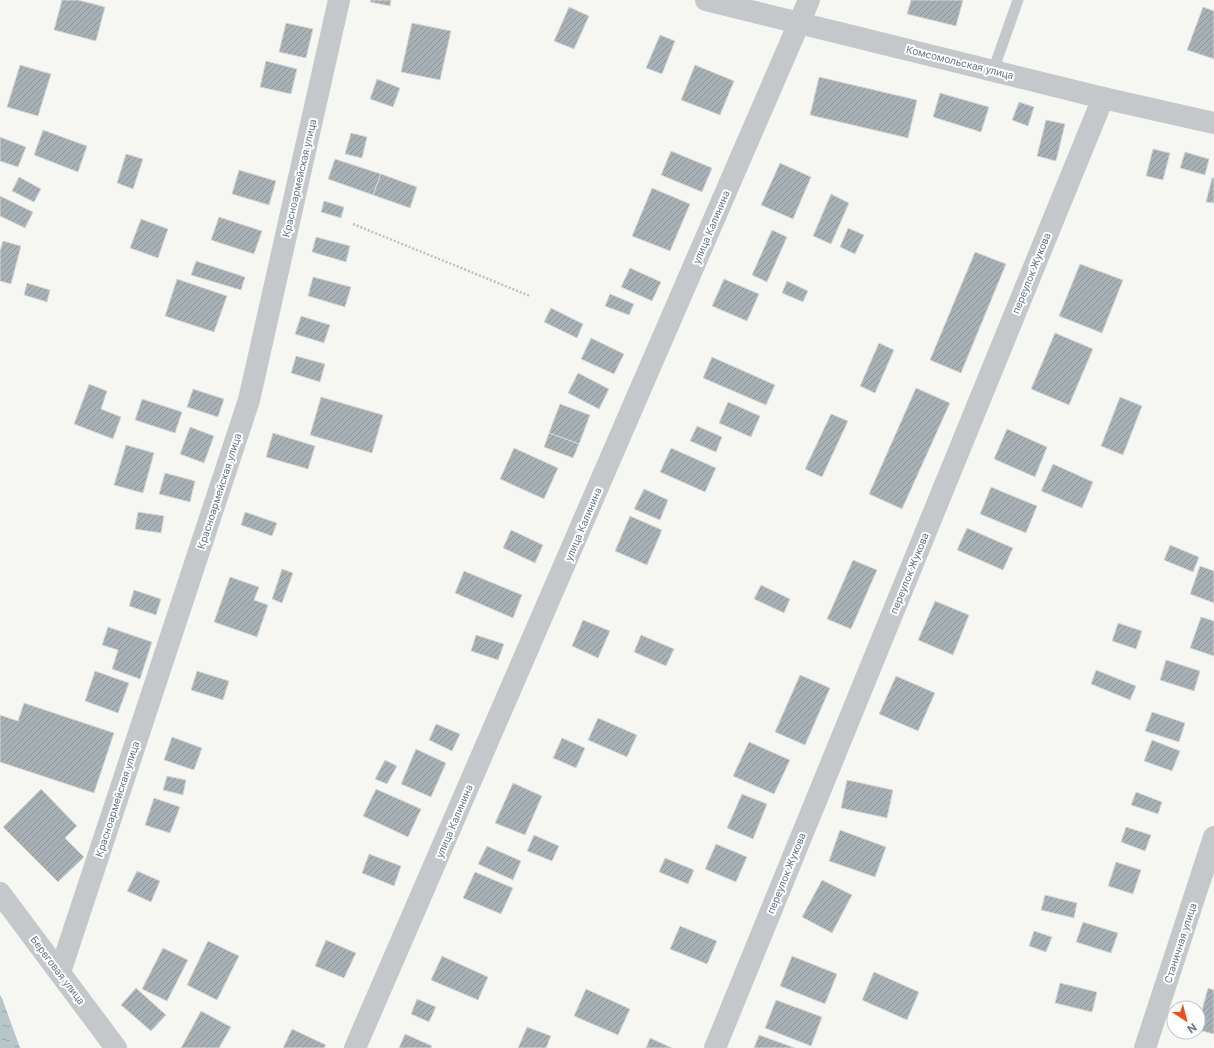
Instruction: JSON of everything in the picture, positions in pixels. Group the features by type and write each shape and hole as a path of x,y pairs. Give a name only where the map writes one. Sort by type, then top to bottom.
{"street":[{"name":"Красноармейская улица","path":"60,972 249,400 338,0"},
{"name":"Комсомольская улица","path":"706,0 1103,98 1214,123"},
{"name":"улица Калинина","path":"355,1048 809,0"},
{"name":"переулок Жукова","path":"715,1048 1103,98"},
{"name":"Станичная улица","path":"1145,1048 1214,837"},
{"name":"Береговая улица","path":"0,892 116,1048"}],"lane":[{"path":"993,70 1018,0"}],"path":[{"path":"353,224 530,296"}],"water":[{"path":"0,995 2,998 20,1048 0,1048"}],"building":[{"path":"62,0 78,0 105,7 96,41 54,30"},
{"path":"371,0 391,0 390,6 370,2"},
{"path":"911,0 963,0 956,26 907,14"},
{"path":"569,7 589,16 574,49 554,41"},
{"path":"1203,7 1214,11 1214,59 1187,50"},
{"path":"286,23 313,29 306,58 279,52"},
{"path":"412,23 451,31 440,80 401,72"},
{"path":"660,35 675,41 662,74 646,68"},
{"path":"266,61 297,69 291,94 260,87"},
{"path":"20,65 51,74 38,116 7,107"},
{"path":"695,65 734,81 720,115 681,100"},
{"path":"819,77 917,100 908,138 810,115"},
{"path":"377,79 400,88 393,107 370,99"},
{"path":"940,93 989,107 981,132 933,117"},
{"path":"1019,102 1034,107 1028,126 1012,120"},
{"path":"1046,120 1065,124 1056,161 1037,156"},
{"path":"43,130 87,146 78,172 34,155"},
{"path":"351,133 367,137 362,158 345,154"},
{"path":"0,137 26,147 18,167 0,161"},
{"path":"1153,149 1170,153 1163,180 1146,176"},
{"path":"671,151 712,168 702,192 661,175"},
{"path":"1185,152 1209,159 1205,175 1180,168"},
{"path":"126,154 143,159 133,189 117,183"},
{"path":"335,159 381,174 373,195 328,179"},
{"path":"780,163 811,177 793,219 761,205"},
{"path":"239,170 276,181 269,205 232,194"},
{"path":"381,174 417,187 410,208 373,195"},
{"path":"19,177 41,189 34,202 12,191"},
{"path":"1212,178 1214,178 1214,203 1206,202"},
{"path":"652,188 690,204 670,251 632,236"},
{"path":"831,194 849,203 831,244 813,236"},
{"path":"0,196 33,212 25,228 0,216"},
{"path":"324,201 344,207 341,218 321,212"},
{"path":"219,217 262,231 254,254 211,240"},
{"path":"141,219 168,229 158,258 130,248"},
{"path":"848,228 864,235 855,254 840,247"},
{"path":"772,230 787,237 767,282 752,275"},
{"path":"316,237 350,246 346,262 312,252"},
{"path":"3,241 21,246 11,284 0,281 0,251"},
{"path":"975,252 1006,264 961,373 930,360"},
{"path":"196,261 245,277 241,290 191,275"},
{"path":"1080,264 1123,280 1102,333 1059,316"},
{"path":"630,268 661,282 652,301 621,287"},
{"path":"313,277 351,287 345,307 308,296"},
{"path":"177,279 227,296 214,332 165,316"},
{"path":"724,279 759,294 747,321 712,306"},
{"path":"787,281 808,291 803,302 782,293"},
{"path":"27,283 50,290 47,302 24,295"},
{"path":"610,294 634,304 629,315 605,306"},
{"path":"551,308 583,324 577,338 544,322"},
{"path":"301,316 330,325 324,343 295,334"},
{"path":"1055,333 1093,349 1069,405 1031,389"},
{"path":"591,338 624,354 614,374 581,359"},
{"path":"879,343 894,350 875,393 860,386"},
{"path":"296,356 325,364 320,382 291,373"},
{"path":"712,357 775,385 766,405 703,378"},
{"path":"578,373 609,389 599,409 568,393"},
{"path":"89,384 107,391 101,409 121,417 113,439 74,424"},
{"path":"916,388 950,403 902,509 869,494"},
{"path":"193,389 224,399 218,417 187,407"},
{"path":"321,397 383,415 372,453 310,435"},
{"path":"1120,397 1142,406 1123,455 1101,446"},
{"path":"142,399 182,412 175,433 135,420"},
{"path":"728,402 760,416 751,437 719,423"},
{"path":"560,404 590,415 579,444 549,433"},
{"path":"831,414 848,421 822,477 805,469"},
{"path":"697,426 722,437 716,452 690,441"},
{"path":"190,427 214,436 204,463 180,454"},
{"path":"1007,429 1047,447 1035,477 994,459"},
{"path":"273,433 315,446 308,469 266,457"},
{"path":"549,433 579,444 573,458 544,447"},
{"path":"126,445 154,453 143,493 114,485"},
{"path":"514,448 558,468 544,499 500,479"},
{"path":"671,448 716,468 705,492 660,472"},
{"path":"1053,464 1093,482 1082,508 1041,491"},
{"path":"165,473 195,481 190,502 159,494"},
{"path":"991,487 1037,506 1026,533 980,514"},
{"path":"644,489 668,500 660,520 634,509"},
{"path":"138,512 164,516 161,533 135,529"},
{"path":"245,512 277,523 272,536 241,525"},
{"path":"630,516 662,530 647,565 615,551"},
{"path":"967,528 1013,548 1003,570 957,550"},
{"path":"511,530 543,545 535,563 503,548"},
{"path":"1170,545 1199,557 1193,572 1164,560"},
{"path":"853,560 877,570 851,629 827,619"},
{"path":"1200,566 1214,571 1214,603 1190,594"},
{"path":"282,569 293,573 282,603 272,599"},
{"path":"464,571 522,595 513,618 455,593"},
{"path":"230,577 259,587 254,600 268,605 257,637 214,622"},
{"path":"761,585 790,599 784,613 754,599"},
{"path":"134,590 161,599 156,615 129,606"},
{"path":"935,601 969,615 953,655 918,640"},
{"path":"1201,617 1214,621 1214,656 1190,648"},
{"path":"583,620 610,631 598,658 572,646"},
{"path":"1118,623 1142,631 1136,649 1112,641"},
{"path":"108,627 152,642 140,679 112,669 118,650 102,645"},
{"path":"476,635 504,644 498,660 471,651"},
{"path":"641,635 674,649 666,666 634,652"},
{"path":"1166,660 1200,671 1194,691 1160,680"},
{"path":"1096,670 1136,686 1130,700 1091,684"},
{"path":"95,671 129,683 118,713 85,701"},
{"path":"197,671 229,681 223,700 191,690"},
{"path":"800,675 830,688 805,745 775,732"},
{"path":"896,676 935,693 918,731 879,714"},
{"path":"24,703 114,733 94,793 0,762 0,715 18,721"},
{"path":"1152,712 1185,723 1179,742 1145,731"},
{"path":"598,718 637,735 627,757 588,740"},
{"path":"436,724 460,734 452,751 429,740"},
{"path":"172,737 202,748 194,770 164,760"},
{"path":"562,738 585,748 576,768 553,758"},
{"path":"1152,740 1180,751 1172,771 1144,761"},
{"path":"749,742 790,760 774,794 733,776"},
{"path":"416,749 446,763 431,797 401,784"},
{"path":"385,760 397,766 387,784 375,779"},
{"path":"167,776 186,780 183,795 163,790"},
{"path":"847,780 893,790 887,818 841,808"},
{"path":"513,783 542,796 525,835 495,823"},
{"path":"41,789 77,826 65,838 84,857 58,882 3,827"},
{"path":"376,789 421,809 408,837 363,816"},
{"path":"1136,792 1162,802 1158,814 1131,805"},
{"path":"742,794 767,804 753,839 727,828"},
{"path":"154,798 180,807 170,833 145,825"},
{"path":"1126,827 1151,835 1145,851 1121,842"},
{"path":"840,830 886,847 875,877 829,861"},
{"path":"534,835 559,846 552,861 527,851"},
{"path":"716,844 747,857 736,882 705,869"},
{"path":"487,846 521,861 513,880 478,864"},
{"path":"369,854 401,866 394,886 362,873"},
{"path":"665,858 694,870 688,884 659,872"},
{"path":"1116,862 1141,870 1133,894 1108,886"},
{"path":"137,871 160,881 151,902 127,891"},
{"path":"475,872 513,888 501,914 463,898"},
{"path":"822,880 852,895 832,933 802,917"},
{"path":"1045,895 1077,903 1074,918 1041,910"},
{"path":"1083,922 1118,933 1111,953 1076,942"},
{"path":"680,926 717,941 707,964 670,949"},
{"path":"1034,931 1052,937 1046,952 1029,946"},
{"path":"326,940 356,953 344,978 315,966"},
{"path":"208,941 239,956 217,1000 187,985"},
{"path":"163,948 188,960 167,1001 142,989"},
{"path":"442,956 488,977 478,1000 431,980"},
{"path":"792,956 837,974 825,1004 780,986"},
{"path":"874,972 919,992 907,1020 862,1000"},
{"path":"1060,983 1097,992 1092,1012 1055,1003"},
{"path":"136,988 166,1015 151,1031 121,1005"},
{"path":"1208,988 1214,990 1214,1034 1206,1032 1206,1000 1205,1000"},
{"path":"586,989 630,1009 618,1035 574,1016"},
{"path":"417,999 436,1007 429,1022 411,1014"},
{"path":"776,1000 822,1017 811,1046 765,1028"},
{"path":"201,1011 231,1027 219,1048 181,1048"},
{"path":"527,1027 551,1036 546,1048 518,1048"},
{"path":"292,1029 326,1045 324,1048 283,1048"},
{"path":"405,1034 432,1046 431,1048 399,1048"},
{"path":"759,1035 795,1048 754,1048"},
{"path":"650,1038 672,1048 646,1048"}]}
